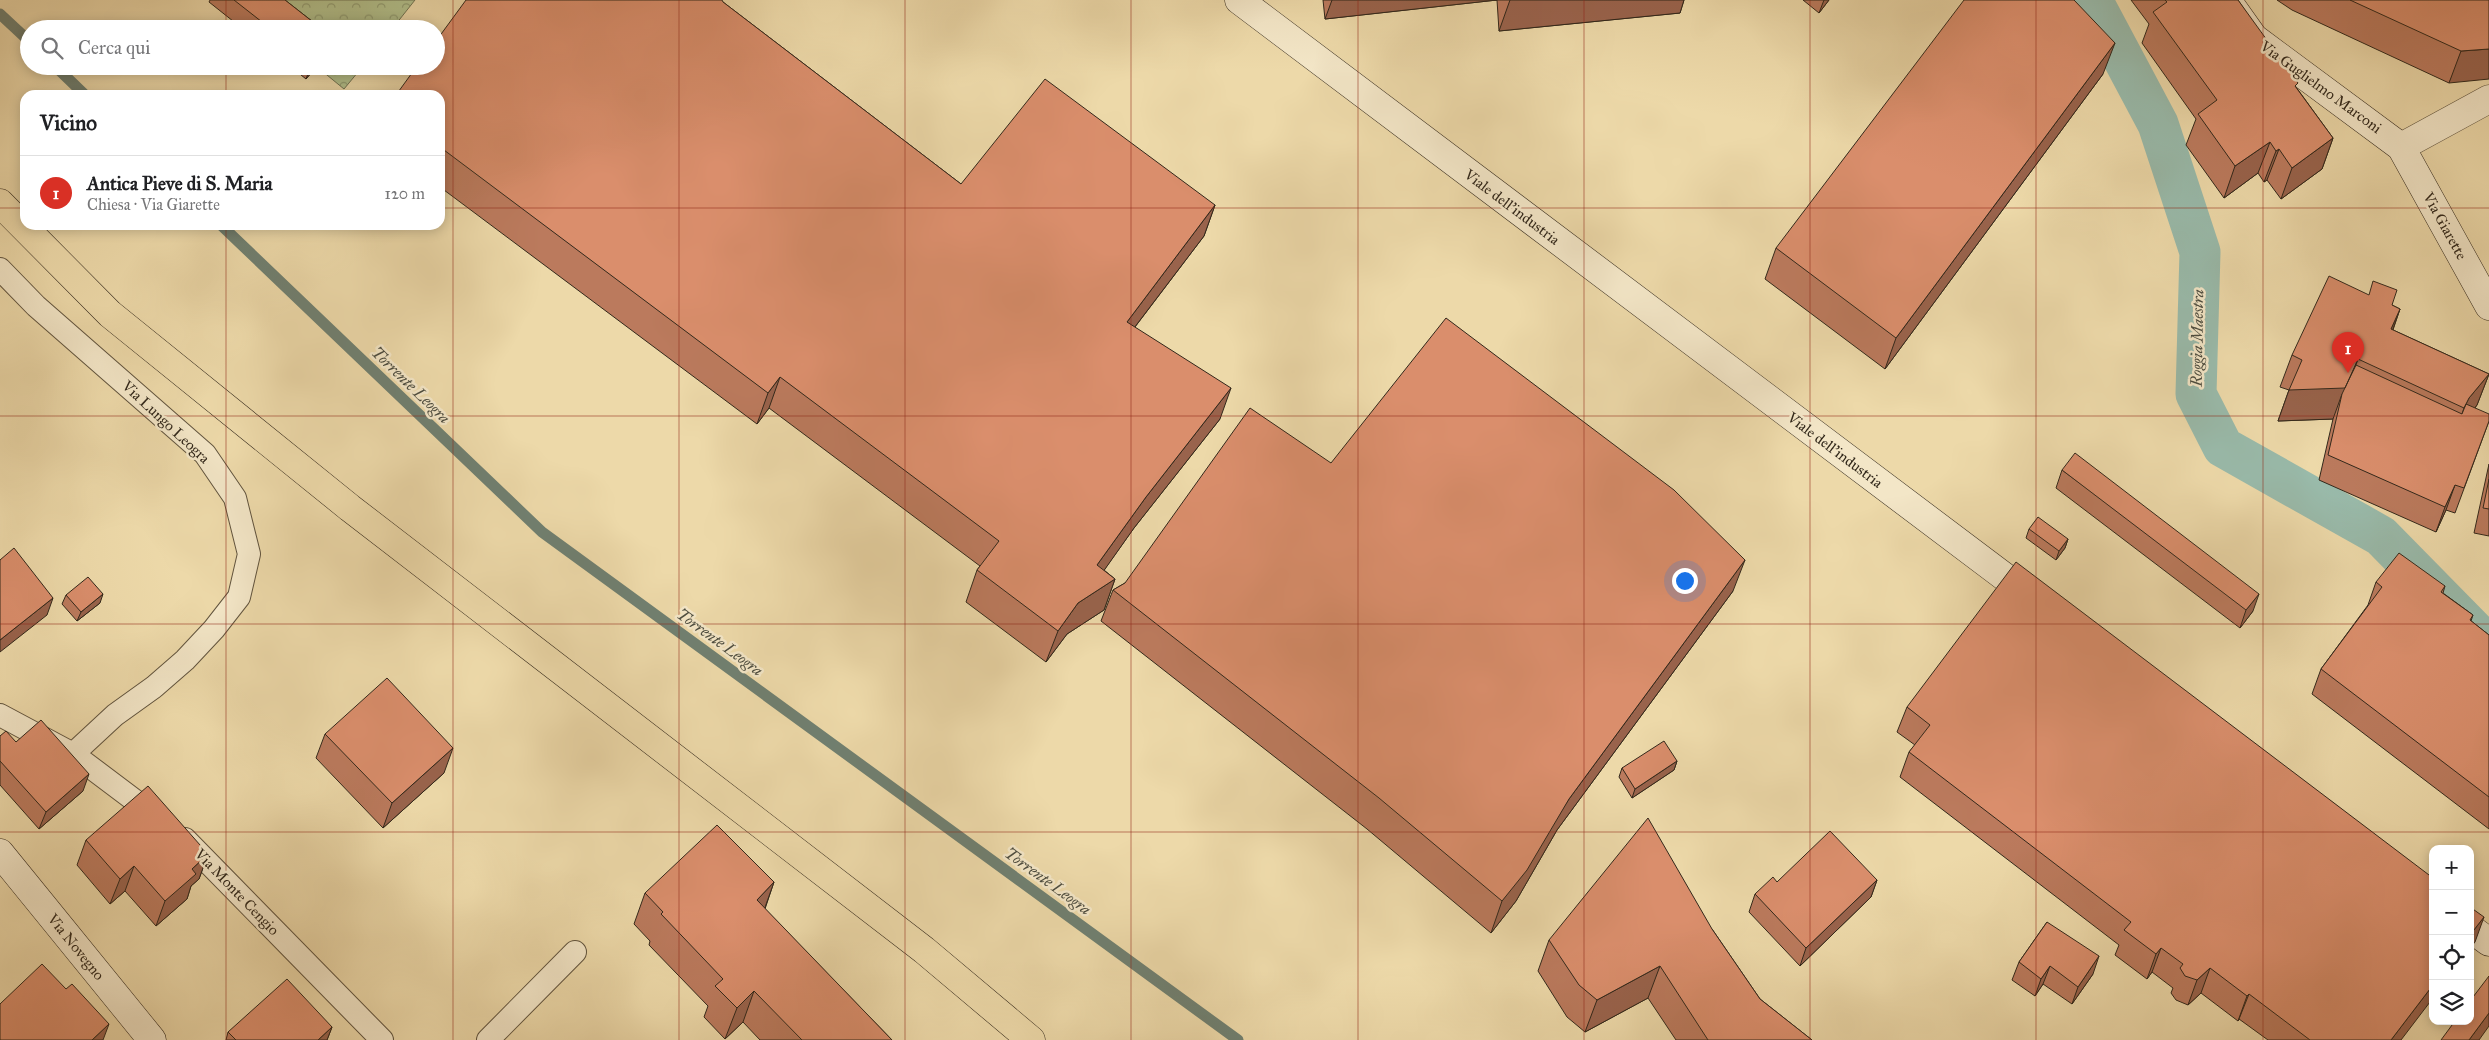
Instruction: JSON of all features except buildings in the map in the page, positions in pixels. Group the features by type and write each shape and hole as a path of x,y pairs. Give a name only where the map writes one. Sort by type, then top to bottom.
{"main road":[{"path":"0,203 20,223"},
{"path":"27,230 110,314 350,508 924,950 1031,1040"}],"street":[{"name":"Viale dell'industria","path":"1239,0 2053,614"},
{"name":"Via Guglielmo Marconi","path":"2227,0 2254,38 2402,147"},
{"path":"2402,147 2489,99"},
{"name":"Via Giarette","path":"2402,147 2489,306"},
{"name":"Via Novegno","path":"0,853 152,1040"},
{"path":"2474,931 2489,942"}],"lane":[{"name":"Via Lungo Leogra","path":"0,269 36,306 205,454 235,498 249,554 239,597 214,629 185,660 154,687 115,715 73,754"},
{"name":"Via Monte Cengio","path":"0,715 73,754 183,836 382,1040"},
{"path":"488,1040 576,952"}],"green space":[{"path":"234,0 415,0 399,20 258,20"},
{"path":"327,75 356,75 344,89"}],"waterway":[{"name":"Roggia Maestra","path":"2092,0 2158,124 2200,252 2196,394 2223,447 2381,536 2489,646"},
{"name":"Torrente Leogra","path":"0,14 20,33"},
{"name":"Torrente Leogra","path":"64,75 80,90"},
{"name":"Torrente Leogra","path":"226,230 542,532 1238,1040"}],"place":[{"name":"Antica Pieve di S. Maria","path":"2348,373"}]}
